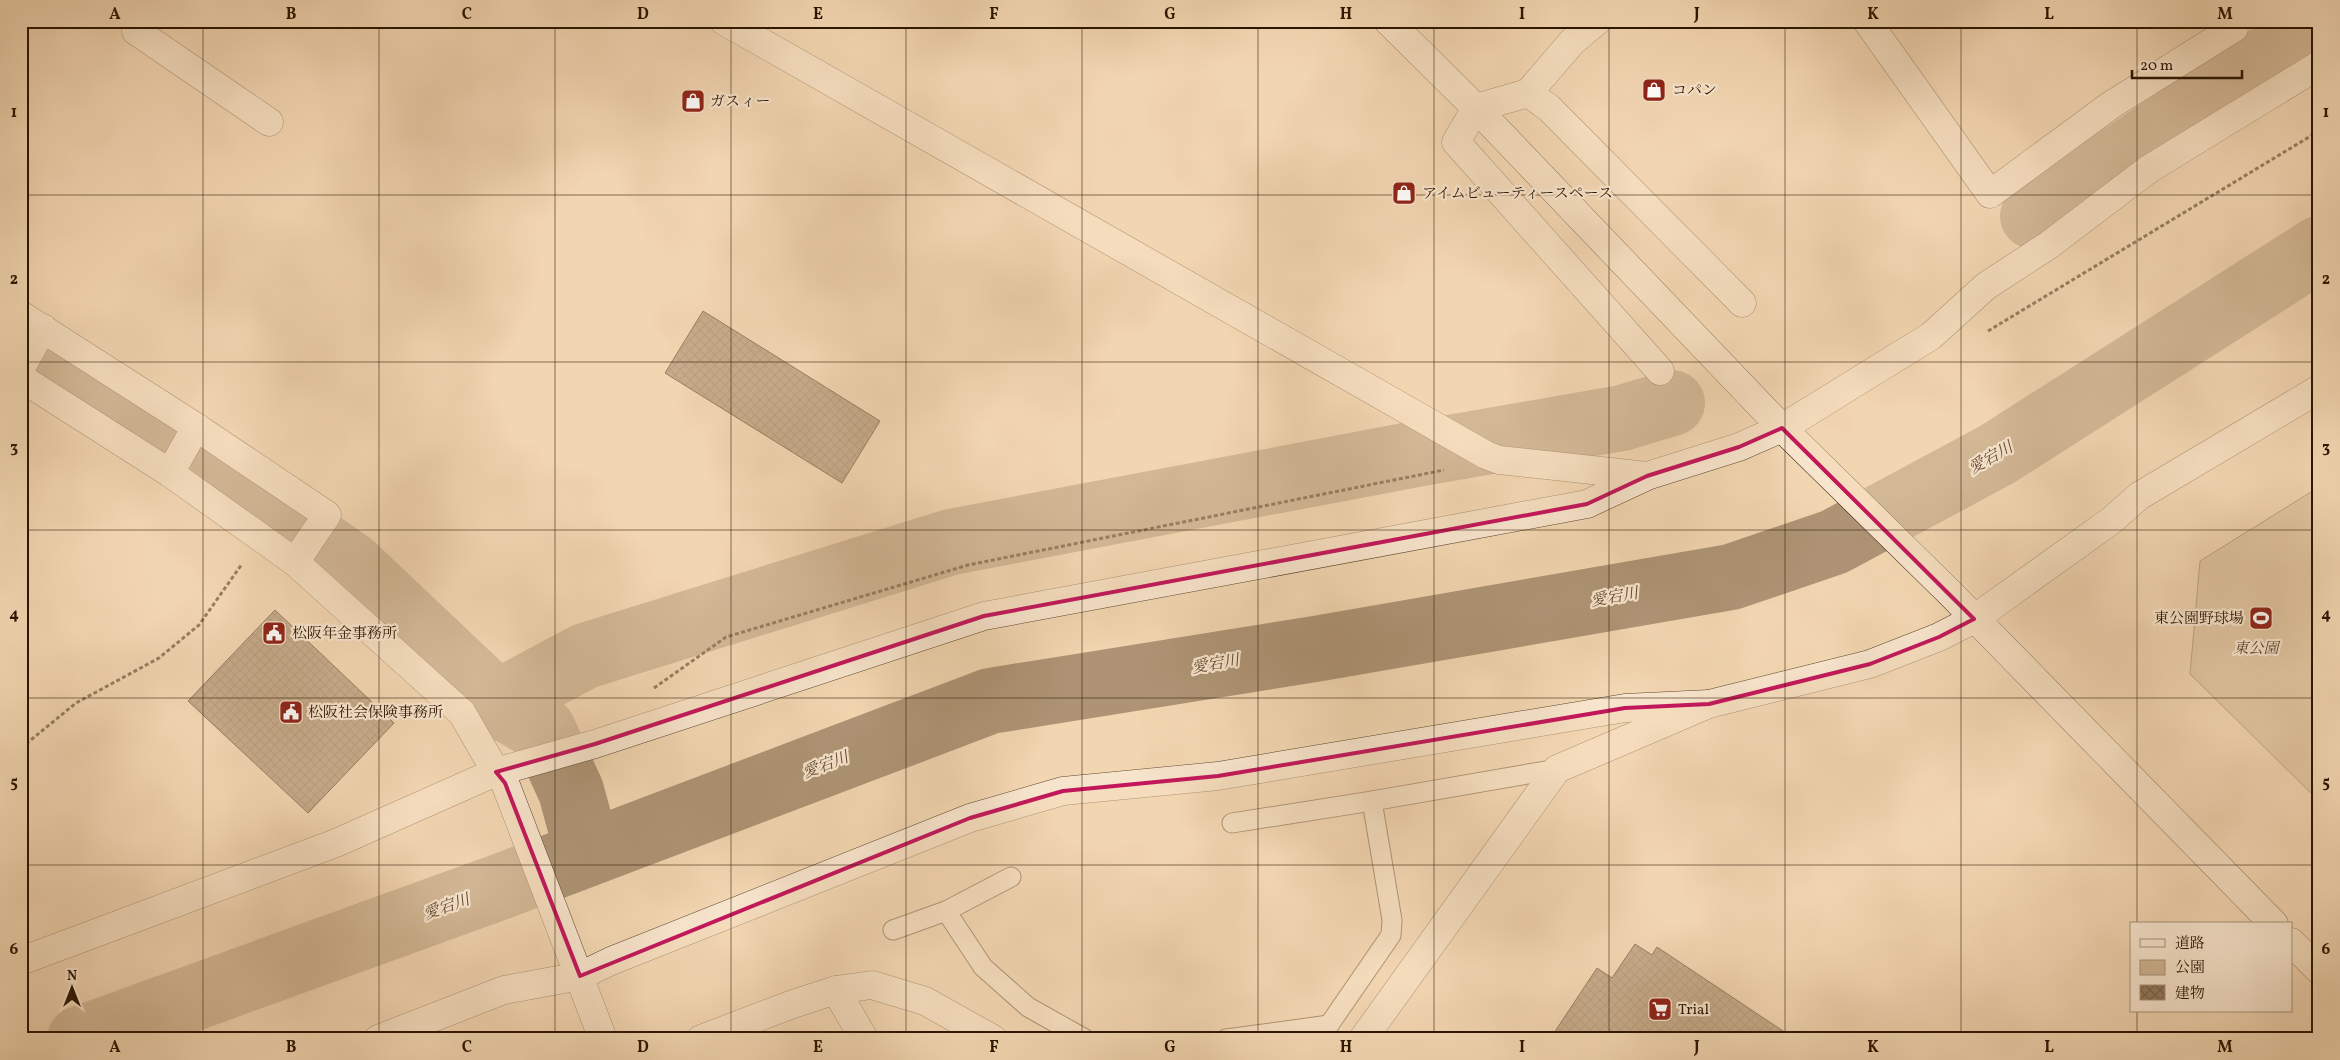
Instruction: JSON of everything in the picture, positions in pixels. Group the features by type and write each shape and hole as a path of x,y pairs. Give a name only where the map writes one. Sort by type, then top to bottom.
{"street":[{"path":"141,21 136,31 269,122"},
{"path":"724,21 1486,455 1499,460 1647,476"},
{"path":"1388,21 1476,108 1782,428 1950,593 2272,922"},
{"path":"1596,21 1572,42 1528,93 1476,108 1456,142 1660,371"},
{"path":"1875,24 1990,194 2111,104 2234,28 2228,21"},
{"path":"21,961 336,843 501,777 526,765 984,616 1587,504 1647,476 1739,447 1782,428 1931,336 1986,286 2049,245 2149,169 2319,65"},
{"path":"1528,93 1549,108 1742,303"},
{"path":"21,368 35,324 327,515 296,560"},
{"path":"21,378 171,472 296,560 462,713 501,777 603,1039"},
{"path":"1363,1039 1557,769 1709,704 1870,664 1939,637 1974,618 2112,520 2139,496 2319,389"},
{"path":"171,472 195,428"},
{"path":"378,1039 504,990 580,976 611,961 970,818 1063,791 1218,776 1625,708 1709,704"},
{"path":"2292,943 2319,970"},
{"path":"701,1039 793,1004 836,990 872,985 925,1001 993,1039"},
{"path":"836,990 864,1039"}],"lane":[{"path":"1232,823 1557,769"},
{"path":"1226,1039 1329,1025 1391,935 1392,920 1372,801"},
{"path":"893,930 946,911 1011,877"},
{"path":"946,911 984,968 1028,1007 1084,1039"}],"path":[{"path":"1985,334 2319,131"},
{"path":"653,689 726,637 968,565 1449,469"},
{"path":"21,748 76,704 160,658 199,625 262,537"}],"highlighted area":[{"path":"1782,428 1974,619 1939,637 1870,664 1709,704 1625,708 1218,776 1063,791 970,818 580,976 505,783 496,772 595,744 984,616 1587,504 1647,476 1739,447"}],"green space":[{"name":"東公園","path":"2319,487 2319,801 2190,674 2200,561"}],"building":[{"path":"703,311 880,421 842,483 665,373"},
{"name":"松阪社会保険事務所","path":"275,610 394,723 308,813 188,701"},
{"name":"Trial","path":"1635,944 1652,955 1657,947 1795,1039 1550,1039 1597,968 1612,978"}],"waterway":[{"path":"2033,216 2319,24"},
{"name":"愛宕川","path":"80,1039 505,885 990,701 1315,649 1731,577 1834,542 1996,455 2319,249"},
{"path":"21,345 97,387 351,565 497,703 543,730 571,791 588,853"},
{"path":"497,703 585,656 951,542 1416,454 1622,418 1672,403"}],"place":[{"name":"コパン","path":"1654,90"},
{"name":"ガスィー","path":"693,101"},
{"name":"アイムビューティースペース","path":"1404,193"},
{"name":"東公園野球場","path":"2261,618"},
{"name":"松阪年金事務所","path":"274,633"},
{"name":"松阪社会保険事務所","path":"291,712"},
{"name":"Trial","path":"1660,1009"}]}
